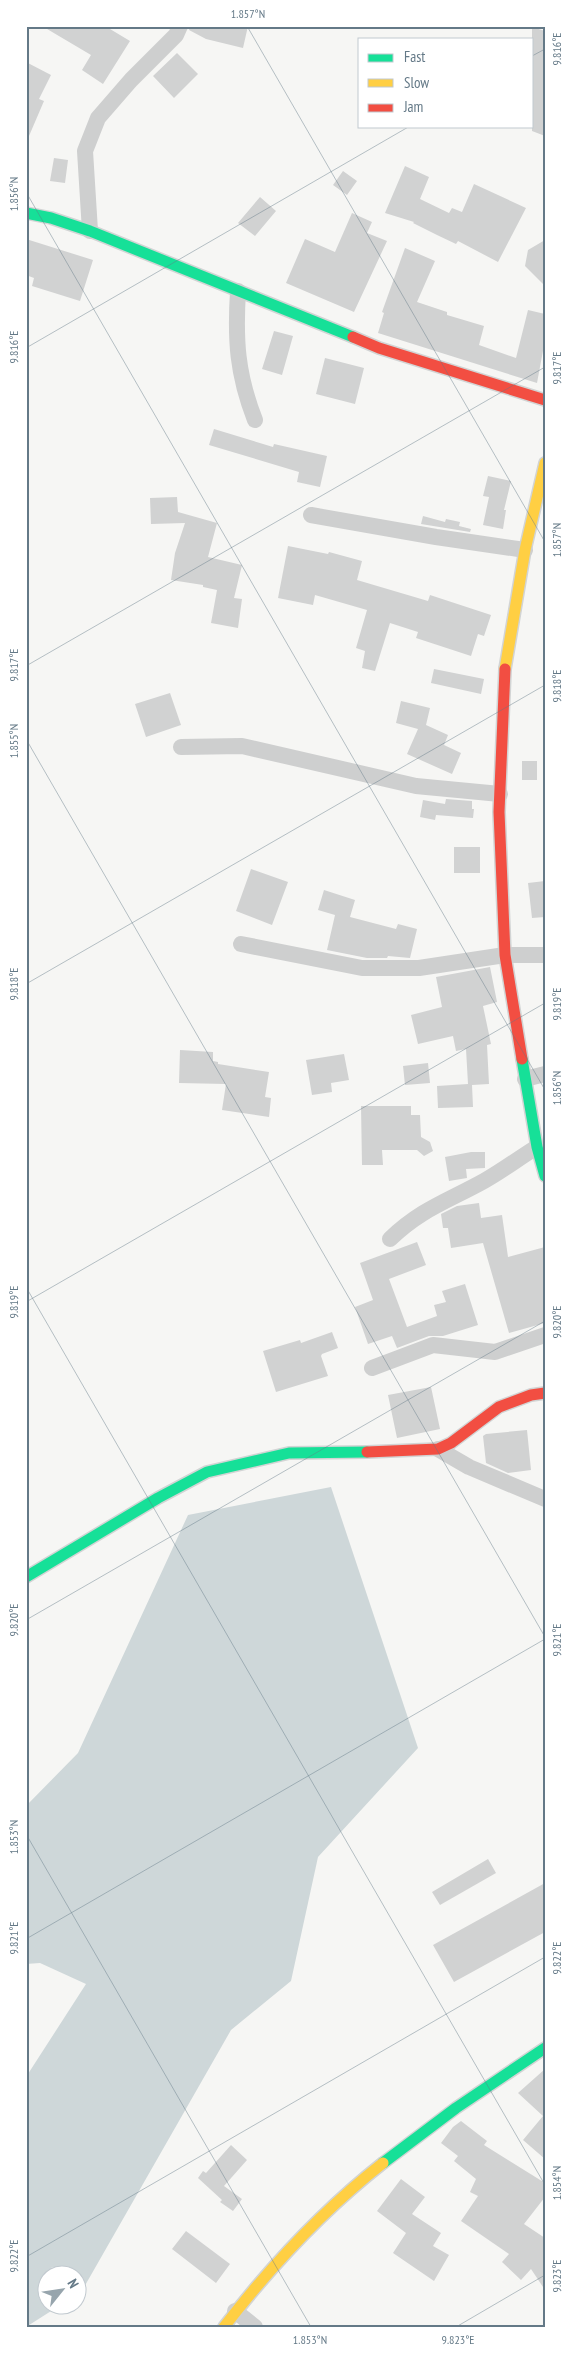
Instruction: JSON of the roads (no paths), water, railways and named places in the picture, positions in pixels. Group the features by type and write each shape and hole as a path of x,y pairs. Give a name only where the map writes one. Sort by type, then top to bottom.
{"street":[{"path":"90,231 85,151 98,118 131,80 176,35 180,26"},
{"path":"26,214 51,218 90,231 379,348 545,400"},
{"path":"238,292 236,326 238,356 244,391 255,420"},
{"path":"545,463 526,550 505,672 500,794 505,955 537,1147 545,1176"},
{"path":"311,515 436,537 526,550"},
{"path":"181,747 242,746 416,786 500,794"},
{"path":"241,944 362,968 419,968 505,955 545,955"},
{"path":"525,1079 545,1074"},
{"path":"390,1239 408,1221 443,1200 485,1180 537,1147"},
{"path":"372,1368 433,1345 495,1352 545,1335"},
{"path":"26,1577 158,1498 207,1472 289,1453 438,1449 451,1443 499,1407 531,1395 545,1393"},
{"path":"438,1449 469,1467 545,1499"},
{"path":"224,2327 262,2276 333,2204 427,2130 545,2048"},
{"path":"235,2311 255,2327"}]}
